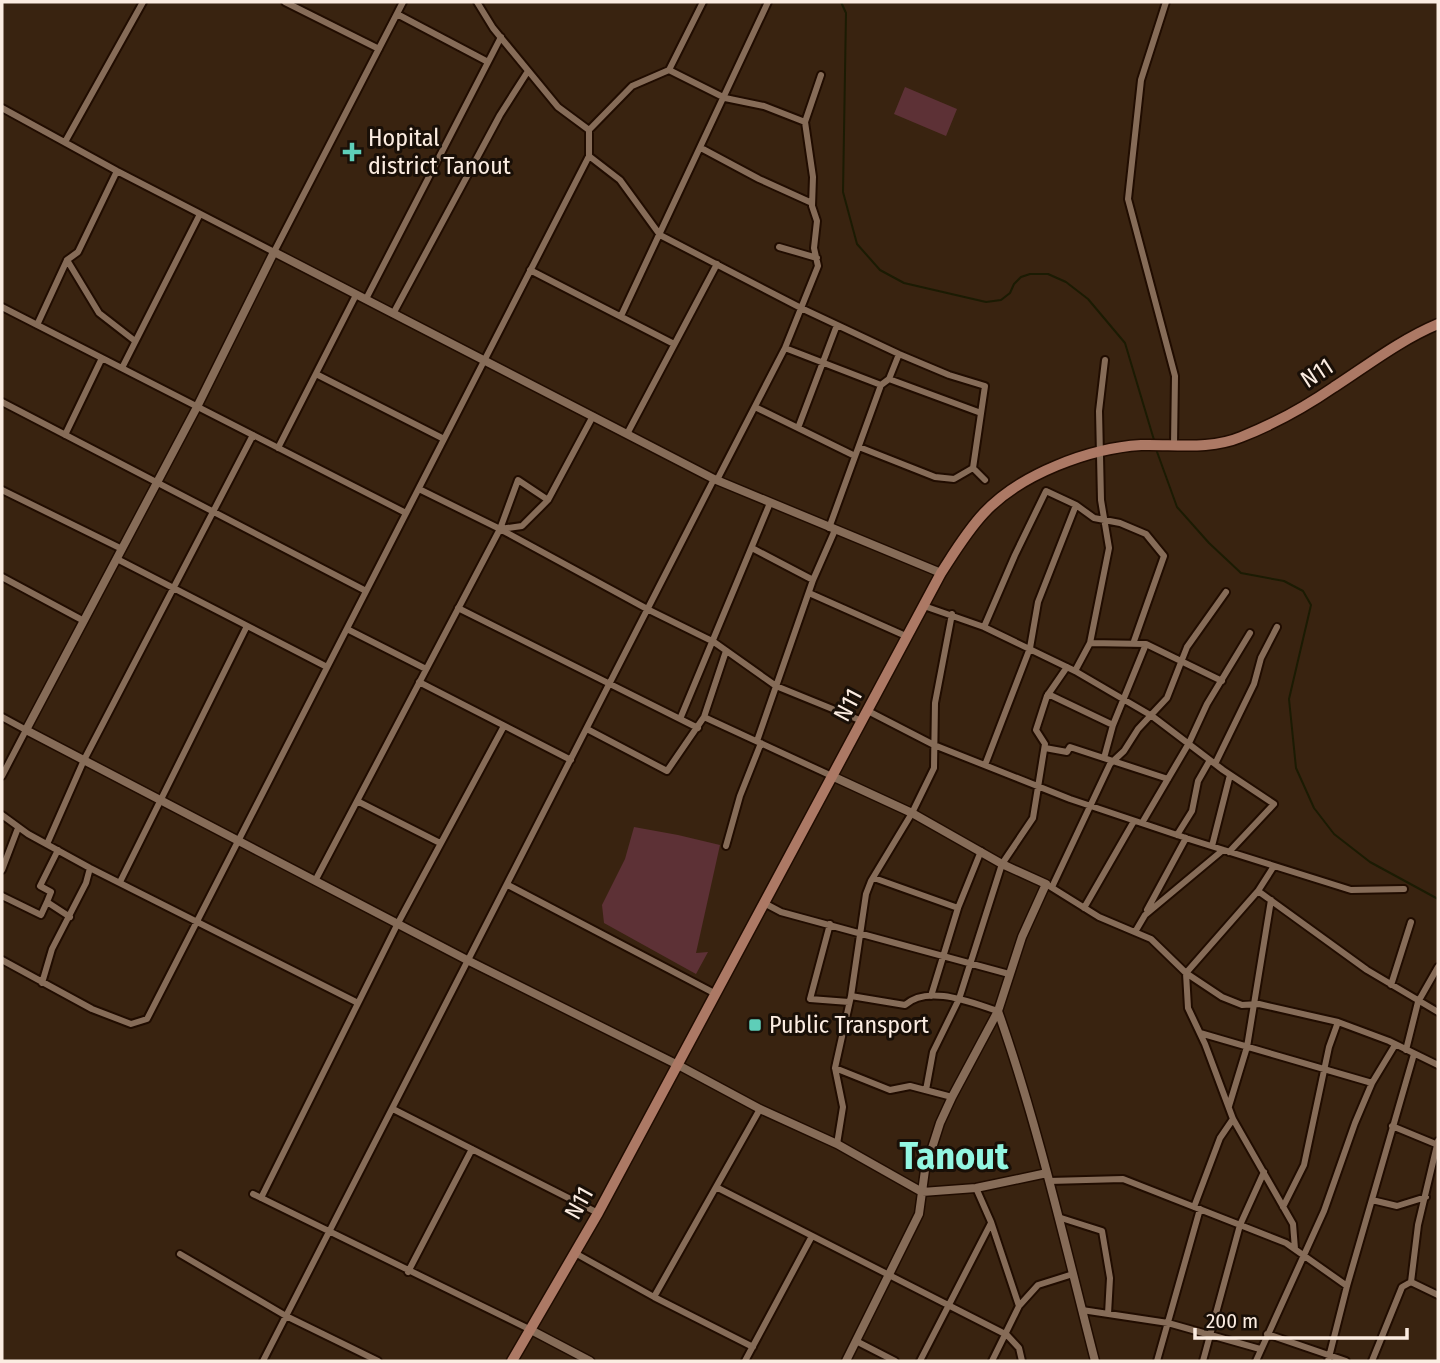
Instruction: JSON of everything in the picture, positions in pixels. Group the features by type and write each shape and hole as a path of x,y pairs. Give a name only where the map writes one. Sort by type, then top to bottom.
{"main road":[{"name":"N11","path":"512,1361 598,1213 941,573 985,512 1019,485 1051,467 1100,450 1143,445 1220,443 1237,439 1285,418 1378,356 1438,324"}],"street":[{"path":"65,142 143,2"},
{"path":"285,2 379,49"},
{"path":"302,10 306,2"},
{"path":"2,776 197,407 403,2"},
{"path":"477,2 501,37 558,107 589,130"},
{"path":"2,960 92,1009 131,1024 147,1019 589,156 589,130 632,86 668,70 703,2"},
{"path":"621,316 768,2"},
{"path":"1166,2 1140,80 1129,199 1175,376 1168,445"},
{"path":"397,14 488,62"},
{"path":"366,299 501,37"},
{"path":"668,70 725,98 764,106 805,122"},
{"path":"393,314 500,115 528,71"},
{"path":"263,1361 785,348 818,266 814,248 817,221 812,203 813,177 805,122 821,75"},
{"path":"2,108 117,171 715,480 941,573"},
{"path":"701,148 812,203"},
{"path":"589,156 620,180 660,235 899,354 949,375 985,386 973,468"},
{"path":"37,325 67,260 78,252 117,171"},
{"path":"122,368 200,214"},
{"path":"779,247 817,258"},
{"path":"67,260 99,313 135,341"},
{"path":"627,434 717,264"},
{"path":"530,270 674,344"},
{"path":"278,448 356,295"},
{"path":"2,307 406,513"},
{"path":"798,428 837,325"},
{"path":"785,348 881,385"},
{"path":"726,846 776,686 855,456 881,385 889,379 899,354"},
{"path":"65,435 102,358"},
{"path":"1075,671 1090,643 1110,548 1101,500 1099,411 1105,360"},
{"path":"316,374 444,439"},
{"path":"889,379 981,413"},
{"path":"2,402 366,592"},
{"path":"755,407 855,456"},
{"path":"500,529 522,526 548,500 593,416"},
{"path":"47,844 84,760 253,435"},
{"path":"859,447 935,477 954,479 973,468"},
{"path":"973,468 985,480"},
{"path":"315,881 500,529 518,480 548,500"},
{"path":"419,489 714,642 776,686 862,721"},
{"path":"2,490 122,549"},
{"path":"984,627 1014,555 1046,491 1076,505 1094,518 1146,534 1164,556 1133,644"},
{"path":"680,719 770,503"},
{"path":"985,765 1030,648 1038,602 1076,505"},
{"path":"752,548 813,580"},
{"path":"117,559 327,667"},
{"path":"2,578 84,621"},
{"path":"809,593 908,638"},
{"path":"846,1361 919,1214 925,1170 940,1123 951,1097 998,1011 1022,937 1113,761 1167,698 1188,647 1226,593"},
{"path":"924,606 984,627 1075,671 1152,716 1230,775 1274,804 1226,851 1145,915"},
{"path":"458,608 698,728"},
{"path":"837,1144 843,1107 835,1068 850,999 866,894 934,768 935,704 952,614"},
{"path":"120,882 247,626"},
{"path":"1177,835 1192,811 1198,781 1213,762 1254,684 1261,658 1277,627"},
{"path":"347,629 426,669"},
{"path":"1142,824 1189,743 1207,704 1250,633"},
{"path":"1090,643 1146,644 1222,681"},
{"path":"1104,758 1113,725 1146,644"},
{"path":"587,729 667,771 704,717 726,651"},
{"path":"926,1090 933,1052 959,999 1002,864 1033,818 1045,748 1036,730 1048,694 1067,667"},
{"path":"419,682 571,760"},
{"path":"1048,694 1113,725"},
{"path":"868,711 934,745 1091,807 1142,824 1352,890 1405,889"},
{"path":"704,717 912,813 1002,864 1049,886 1099,917 1151,939 1186,973 1222,997 1242,1005 1253,1004 1338,1022 1438,1065"},
{"path":"2,718 760,1109 837,1144 922,1192 976,1188 1048,1177 1123,1178 1286,1243 1347,1286"},
{"path":"261,1198 398,923 504,726"},
{"path":"1045,748 1067,752 1070,747 1168,779"},
{"path":"1212,846 1230,775"},
{"path":"357,802 440,843"},
{"path":"2,815 18,828 90,868 358,1003"},
{"path":"1084,908 1134,821"},
{"path":"2,870 18,828"},
{"path":"1135,932 1186,838"},
{"path":"2,896 41,915 51,892 40,886 58,850"},
{"path":"931,996 958,908 981,850"},
{"path":"1274,866 1258,891 1186,973 1188,1009 1233,1119 1293,1224 1295,1249"},
{"path":"42,983 52,949 86,883 90,868"},
{"path":"874,878 958,908"},
{"path":"508,885 716,994"},
{"path":"1258,891 1391,985 1438,1012"},
{"path":"1228,1108 1247,1047 1271,900"},
{"path":"47,902 70,917"},
{"path":"764,904 781,912 1009,974"},
{"path":"1391,985 1411,922"},
{"path":"830,924 810,999 850,999 905,1005 910,1001 931,996 959,999 998,1011"},
{"path":"1406,1050 1418,1002 1438,967"},
{"path":"998,1011 1016,1062 1048,1177 1095,1361"},
{"path":"1283,1207 1304,1165 1324,1069 1338,1022"},
{"path":"1200,1034 1372,1083"},
{"path":"1255,1361 1324,1211 1372,1083 1395,1045"},
{"path":"1329,1359 1347,1286 1414,1054"},
{"path":"835,1068 890,1090 910,1086 951,1097"},
{"path":"393,1109 598,1213"},
{"path":"654,1297 760,1109"},
{"path":"1157,1361 1197,1208 1220,1138 1233,1119"},
{"path":"1392,1126 1438,1143 1418,1225 1411,1282"},
{"path":"408,1272 472,1149"},
{"path":"1203,1361 1240,1225 1264,1172"},
{"path":"716,1187 1007,1335 1019,1348 1022,1361"},
{"path":"976,1188 991,1222 1020,1306"},
{"path":"253,1194 590,1361"},
{"path":"1372,1200 1397,1206 1426,1197"},
{"path":"1058,1217 1102,1231 1110,1278 1108,1314"},
{"path":"920,1361 991,1222"},
{"path":"745,1361 812,1236"},
{"path":"575,1253 753,1347"},
{"path":"180,1254 286,1316 378,1361"},
{"path":"992,1361 1020,1306 1038,1285 1073,1274"},
{"path":"1411,1282 1438,1294"},
{"path":"1372,1361 1402,1287 1411,1282"},
{"path":"1082,1310 1168,1323 1260,1349"},
{"path":"1267,1334 1329,1359 1346,1361"},
{"path":"856,1341 895,1361"}],"shaded area":[{"path":"905,87 957,109 946,136 894,114"},
{"path":"634,827 720,845 696,953 708,952 696,974 604,923 602,905 625,859"}],"waterway":[{"path":"841,2 846,13 843,192 857,244 880,270 904,283 986,302 1001,300 1010,293 1021,277 1030,274 1048,274 1066,282 1088,299 1125,343 1154,440"},
{"path":"1156,449 1177,507 1209,543 1241,573 1284,581 1303,591 1311,605 1289,699 1296,768 1314,808 1334,834 1370,862 1438,899"}],"place":[{"name":"Hopital district Tanout","path":"352,152"},
{"name":"Public Transport","path":"755,1025"}],"district":[{"name":"Tanout","path":"954,1156"}]}
